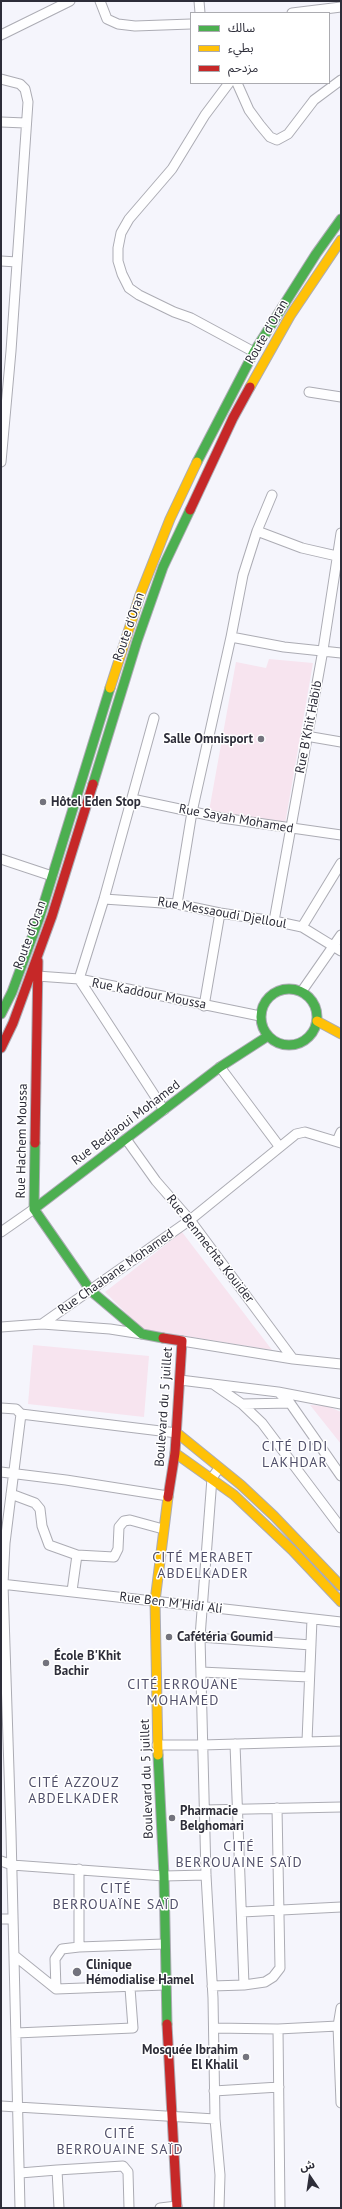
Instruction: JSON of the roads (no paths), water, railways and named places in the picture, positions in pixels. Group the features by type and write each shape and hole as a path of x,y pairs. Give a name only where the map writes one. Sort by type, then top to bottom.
{"street":[{"path":"1,35 70,1"},
{"path":"100,1 107,19 118,24 136,26 190,24"},
{"path":"199,1 200,12"},
{"path":"300,12 341,7"},
{"path":"330,15 341,7"},
{"path":"1,79 20,84 25,89 28,102 25,123 17,262 1,462"},
{"path":"238,84 249,110 270,137 277,140 288,134 314,100 341,80"},
{"path":"228,84 205,115 172,168 128,219 121,233 118,248 118,261 122,274 129,288 139,295 190,318 254,352"},
{"path":"1,122 25,123"},
{"name":"Route d'Oran","path":"1,1014 12,992 52,876 140,595 170,519 211,433 254,352 316,254 341,220"},
{"name":"Route d'Oran","path":"1,1048 13,1023 52,916 137,641 163,567 178,531 240,404 290,316 341,240"},
{"path":"1,260 17,262"},
{"path":"308,392 341,397"},
{"path":"177,904 192,812 231,637 243,575 257,531 272,495"},
{"path":"257,531 302,548 339,556"},
{"name":"Rue B'Khit Habib","path":"274,921 306,736 323,650 339,556 341,533"},
{"path":"231,637 284,647 341,653"},
{"path":"154,718 104,899 79,979 164,1110"},
{"path":"306,736 341,742"},
{"name":"Rue Sayah Mohamed","path":"132,799 192,812 290,829 341,835"},
{"path":"1,859 52,876"},
{"path":"302,927 341,864"},
{"name":"Rue Messaoudi Djelloul","path":"104,899 177,904 220,914 274,921 302,927 337,948"},
{"path":"204,1006 220,914"},
{"path":"302,991 337,948 341,935"},
{"name":"Rue Hachem Moussa","path":"38,954 34,1209 91,1290 142,1334"},
{"name":"Rue Kaddour Moussa","path":"37,976 79,979 204,1006 260,1016"},
{"path":"285,989 302,991 310,997 315,1005 317,1021 310,1036 297,1044 282,1045 268,1036 262,1027 260,1016 266,1000 272,994 285,989"},
{"path":"317,1021 341,1034"},
{"name":"Rue Bedjaoui Mohamed","path":"1,1232 34,1209 220,1067 268,1036"},
{"path":"220,1067 279,1146"},
{"name":"Rue Chaabane Mohamed","path":"42,1324 190,1220 279,1146 302,1132 339,1142"},
{"path":"339,1142 341,1132"},
{"name":"Rue Benmechta Kouider","path":"126,1139 156,1182 190,1220 293,1359"},
{"name":"Boulevard du 5 juillet","path":"1,1327 42,1324 110,1329 182,1341 175,1453 163,1528 155,1601 157,1745 164,1876 165,1985 177,2207"},
{"path":"182,1341 293,1359 341,1364"},
{"path":"180,1380 278,1392 341,1404"},
{"path":"213,1384 242,1404 262,1424 341,1528"},
{"path":"278,1392 290,1403 341,1476"},
{"path":"242,1404 290,1403"},
{"path":"1,1408 16,1409 21,1414 177,1432 274,1516 341,1586"},
{"path":"20,2208 15,1956 3,1666 2,1584 3,1543 21,1414"},
{"path":"175,1453 212,1478 240,1500 292,1550 341,1602"},
{"path":"219,1468 212,1478 200,1637 206,1875 214,2028 215,2119 220,2175 219,2208"},
{"path":"1,1472 168,1496"},
{"path":"11,1494 35,1503 40,1509 42,1526 49,1545 77,1555 114,1556 118,1549 119,1527 124,1521 130,1520 163,1528"},
{"path":"72,1591 77,1555"},
{"name":"Rue Ben M'Hidi Ali","path":"2,1584 72,1591 202,1608 341,1622"},
{"path":"307,1741 310,1709 309,1678 312,1619"},
{"path":"200,1637 311,1645"},
{"path":"201,1672 309,1678"},
{"path":"157,1745 341,1741"},
{"path":"235,1744 244,1985"},
{"path":"204,1810 341,1807"},
{"path":"212,1986 244,1985 265,1982 273,1977 280,1968 277,1808"},
{"path":"1,1861 12,1865 164,1876 206,1875"},
{"path":"79,1869 79,1947"},
{"path":"242,1912 341,1907"},
{"path":"1,1919 13,1919"},
{"path":"56,1989 55,1959 62,1949 164,1944"},
{"path":"15,1956 56,1989 130,1988 165,1985"},
{"path":"16,2033 133,2028 130,1988"},
{"path":"341,2008 338,2026 341,2103"},
{"path":"214,2028 278,2029 338,2026"},
{"path":"278,2029 280,2208"},
{"path":"214,2091 279,2087"},
{"path":"1,2106 215,2119"},
{"path":"20,2173 123,2166 128,2172 129,2208"},
{"path":"57,2170 60,2208"},
{"path":"160,2208 177,2207"}],"place":[{"name":"Salle Omnisport","path":"261,739"},
{"name":"Hôtel Eden Stop","path":"43,802"},
{"name":"Cafétéria Goumid","path":"169,1637"},
{"name":"École B'Khit Bachir","path":"46,1663"},
{"name":"Pharmacie Belghomari","path":"172,1818"},
{"name":"Clinique Hémodialise Hamel","path":"77,1972"},
{"name":"Mosquée Ibrahim El Khalil","path":"246,2057"}],"district":[{"name":"CITÉ DIDI LAKHDAR","path":"295,1456"},
{"name":"CITÉ MERABET ABDELKADER","path":"203,1566"},
{"name":"CITÉ ERROUANE MOHAMED","path":"183,1694"},
{"name":"CITÉ AZZOUZ ABDELKADER","path":"74,1792"},
{"name":"CITÉ BERROUAINE SAÏD","path":"239,1856"},
{"name":"CITÉ BERROUAÏNE SAÏD","path":"116,1898"},
{"name":"CITÉ BERROUAINE SAÏD","path":"120,2142"}]}
